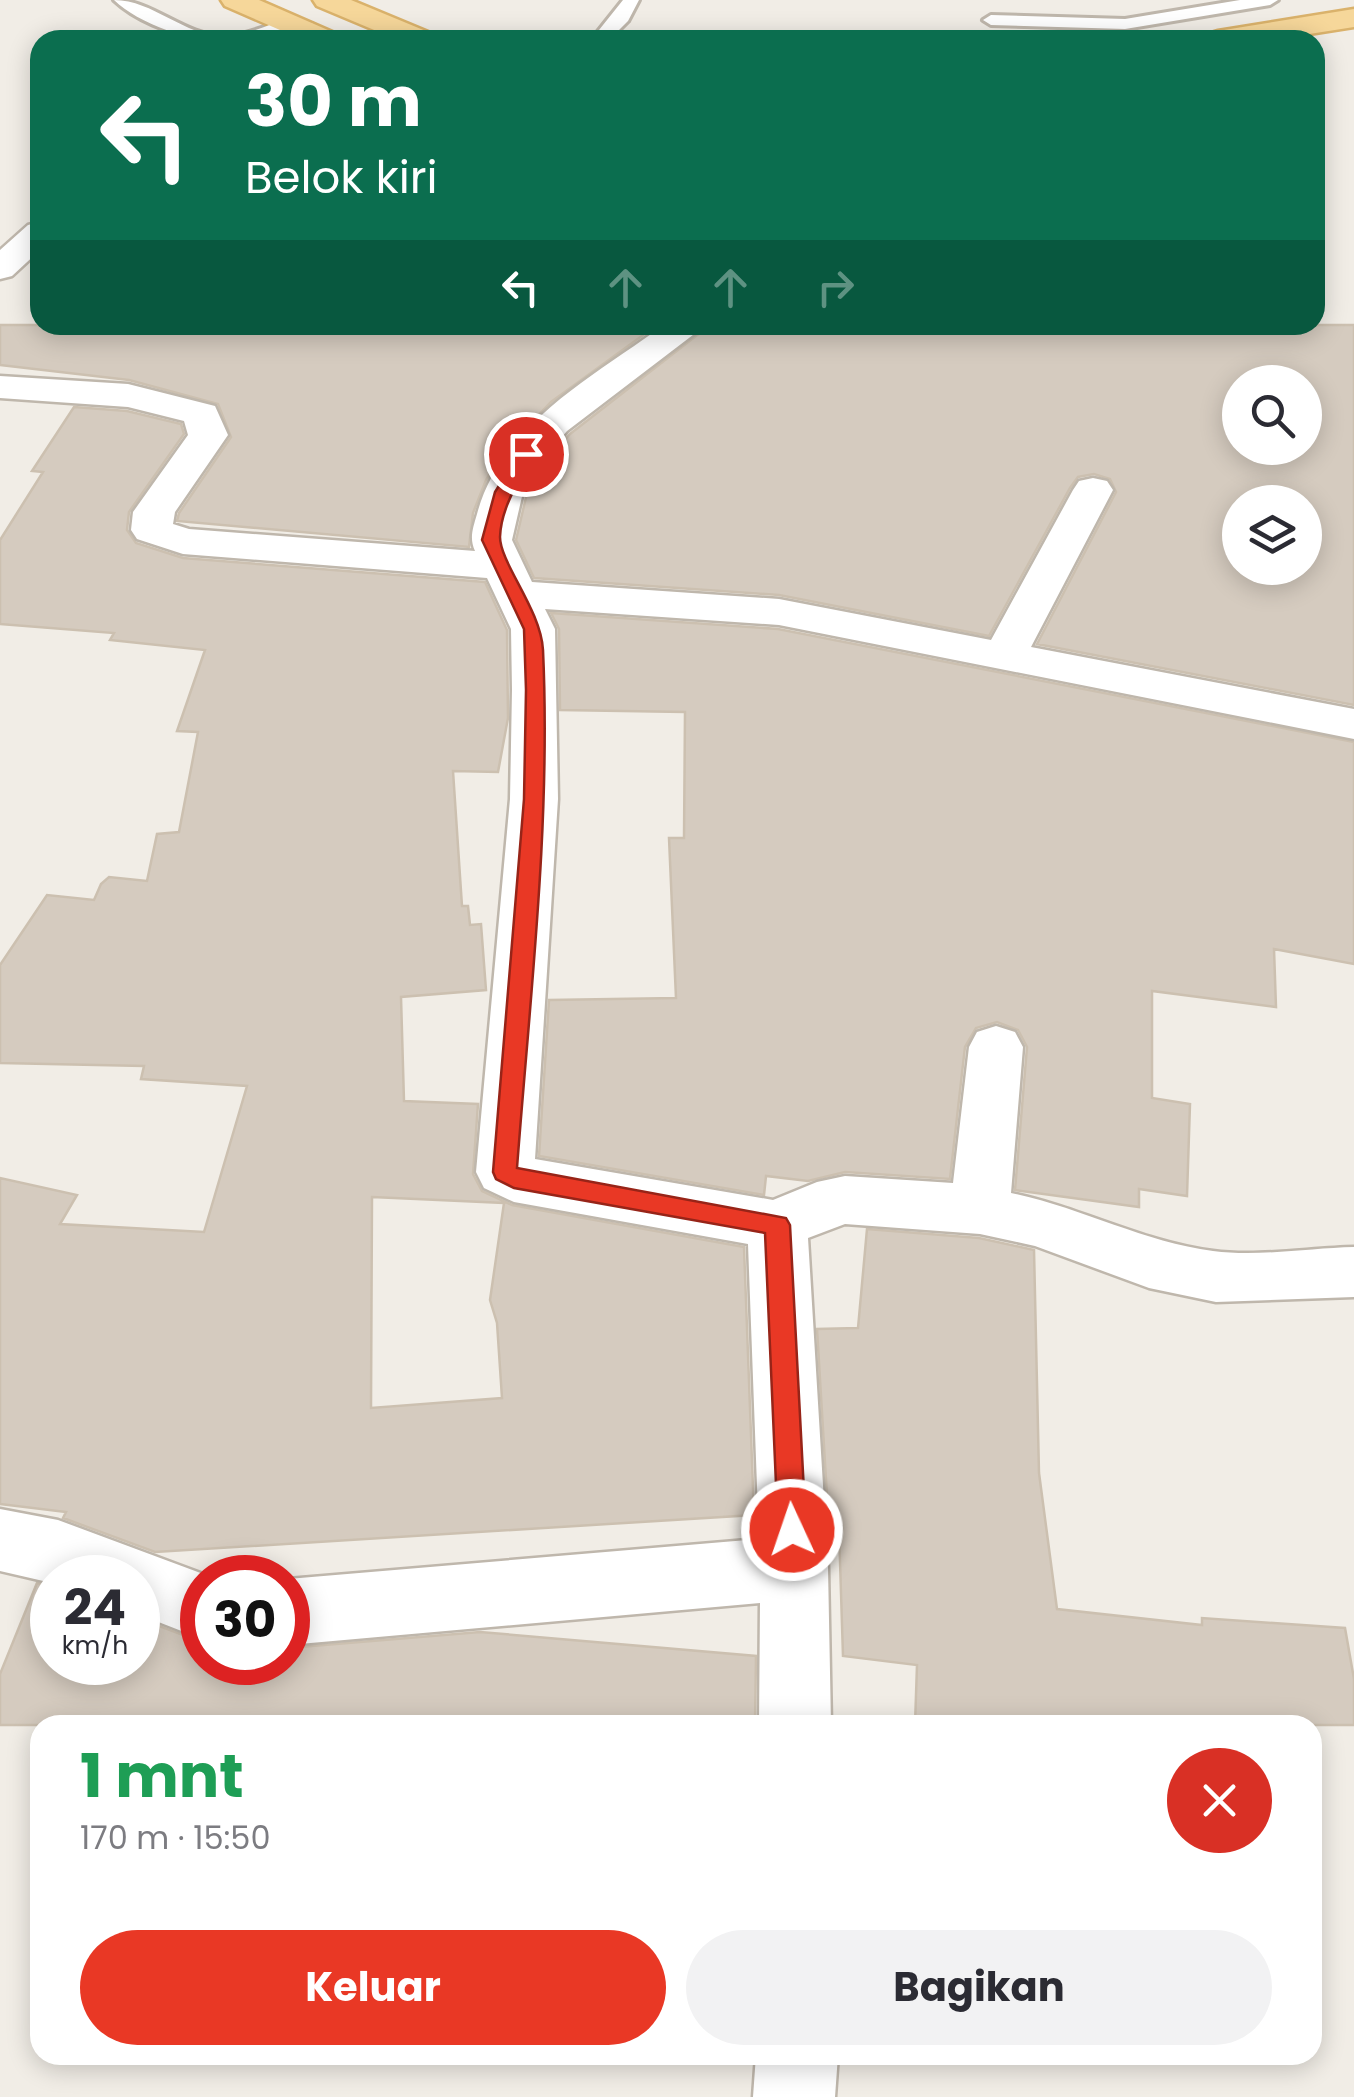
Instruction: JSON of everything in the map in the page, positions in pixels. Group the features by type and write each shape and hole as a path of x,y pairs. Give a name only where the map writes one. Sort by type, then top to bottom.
{"main road":[{"path":"235,0 292,30"},
{"path":"327,0 399,30"},
{"path":"1280,30 1354,18"},
{"path":"1325,50 1354,46"}],"street":[{"path":"0,269 30,241"},
{"path":"674,335 553,423 526,454 503,492 491,540 533,629 534,799 505,1172 514,1179 777,1225 817,1206 845,1200 980,1210 1040,1224 1149,1263 1216,1278 1354,1272"},
{"path":"0,386 110,394 179,404 201,414 208,434 154,512 152,530 184,542 779,612 1354,724"},
{"path":"1005,655 1093,490"},
{"path":"980,1210 996,1047"},
{"path":"777,1225 794,1568 795,1715"},
{"path":"0,1540 66,1555"},
{"path":"310,1610 794,1568"},
{"path":"794,2097 796,2065"}],"lane":[{"path":"122,0 177,30"},
{"path":"610,30 631,0"},
{"path":"1003,30 986,15 1125,24 1270,0"}],"building":[{"path":"0,325 30,325 30,335 643,335 551,402 504,451 486,480 473,513 469,547 177,521 231,437 218,404 129,380 0,365"},
{"path":"1325,325 1354,325 1354,705 1037,644 1116,492 1110,479 1094,474 1078,477 1070,488 989,636 779,595 534,578 516,540 527,493 546,461 570,434 697,335 1325,335"},
{"path":"74,407 127,411 181,424 184,434 129,512 127,530 136,543 183,558 485,582 507,630 508,718 498,772 453,771 462,906 468,906 470,925 481,924 486,990 401,997 404,1101 478,1104 473,1174 482,1191 512,1205 744,1247 754,1515 155,1552 63,1518 66,1512 0,1504 0,1178 77,1195 60,1224 204,1232 247,1086 141,1079 144,1066 0,1063 0,965 47,895 94,900 109,877 147,881 157,834 179,832 198,732 177,731 205,650 110,640 114,633 0,624 0,540 43,472 32,471","holes":["372,1197 504,1203 490,1300 497,1323 502,1398 371,1408"]},
{"path":"551,613 778,629 1354,742 1354,964 1274,949 1276,1007 1152,991 1152,1098 1190,1104 1187,1196 1139,1189 1139,1207 1015,1190 1027,1047 1018,1030 997,1022 976,1028 965,1047 950,1179 845,1172 808,1181 766,1176 764,1195 539,1156 549,1000 676,998 669,838 684,838 685,712 560,710 559,629"},
{"path":"867,1229 979,1238 1034,1250 1039,1473 1057,1609 1202,1625 1202,1618 1345,1628 1354,1679 1354,1725 1322,1725 1322,1715 915,1715 917,1665 843,1656 839,1530 829,1530 817,1329 858,1328"},
{"path":"30,1600 30,1685 160,1685 160,1626 180,1634 180,1685 310,1685 310,1646 480,1632 756,1656 755,1715 30,1715 30,1725 0,1725 0,1674"}],"route":[{"path":"526,454 503,492 491,540 533,629 535,690 534,799 505,1172 514,1179 777,1225 792,1530"}]}
